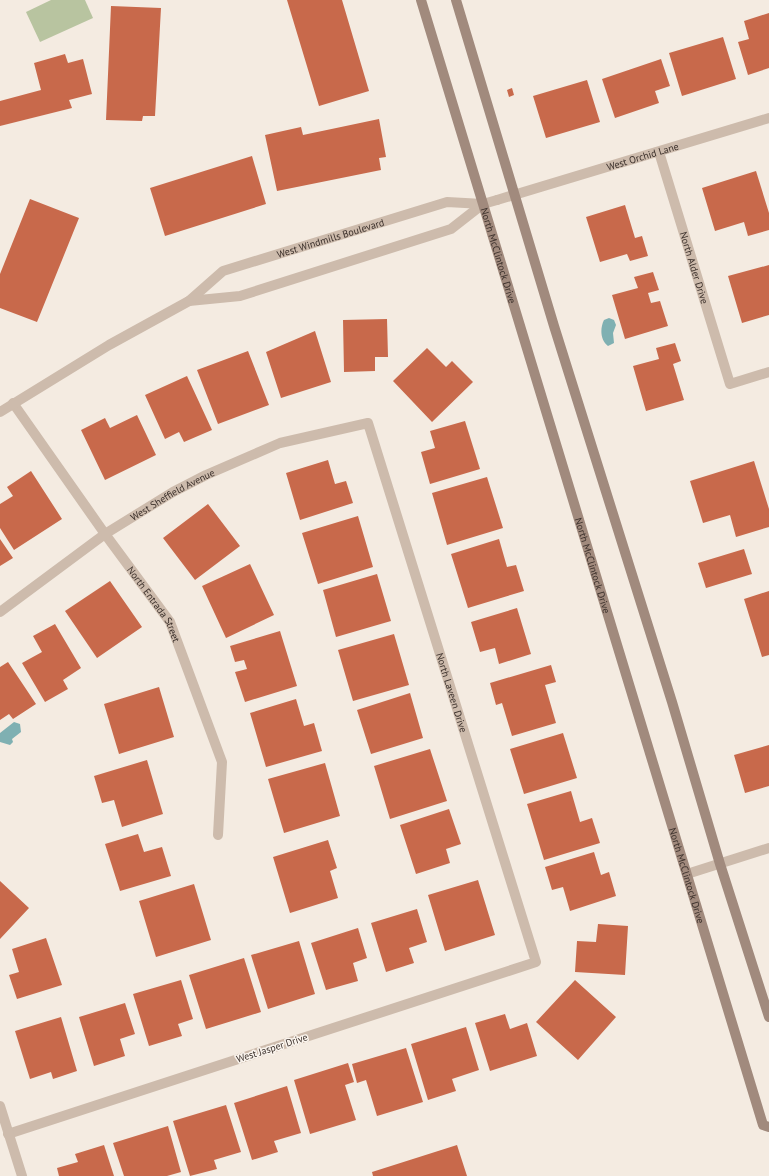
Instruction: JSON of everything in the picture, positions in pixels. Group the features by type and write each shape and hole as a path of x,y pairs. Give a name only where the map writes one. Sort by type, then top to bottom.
{"main road":[{"name":"North McClintock Drive","path":"421,0 764,1125 769,1126"},
{"path":"456,0 672,702 720,864 769,1017"}],"street":[{"name":"West Orchid Lane","path":"515,194 769,118"},
{"name":"North Alder Drive","path":"659,152 730,384 769,372"},
{"name":"West Windmills Boulevard","path":"0,412 109,345 189,301 223,271 447,202 483,204 515,194"},
{"name":"West Windmills Boulevard","path":"189,301 240,296 451,229 483,204"},
{"name":"North Entrada Street","path":"13,403 105,534 170,622 222,762 218,834"},
{"name":"West Sheffield Avenue","path":"0,612 105,534 173,492 206,475 256,455 280,443 368,423"},
{"name":"North Laveen Drive","path":"368,423 536,962"},
{"path":"687,874 769,848"},
{"name":"West Jasper Drive","path":"8,1134 536,962"},
{"path":"0,1106 22,1176"}],"green space":[{"path":"51,0 85,0 93,18 40,42 26,12"}],"water":[{"path":"609,318 614,320 616,325 613,333 614,343 608,346 603,341 601,330 604,320"},
{"path":"14,722 20,724 21,732 12,739 13,742 10,745 0,742 0,733"}],"building":[{"path":"287,0 342,0 369,91 319,106"},
{"path":"111,6 161,8 155,116 143,116 142,121 106,120"},
{"path":"769,13 769,68 748,75 738,42 749,39 744,21"},
{"path":"723,37 736,79 682,96 669,53"},
{"path":"65,54 68,63 83,59 92,94 69,100 72,108 0,126 0,101 41,90 34,63"},
{"path":"661,59 670,86 655,91 659,103 615,118 602,79"},
{"path":"587,80 600,122 546,138 533,96"},
{"path":"512,88 514,95 509,97 507,90"},
{"path":"379,119 386,157 379,158 381,170 277,191 265,135 301,127 303,135"},
{"path":"252,156 266,204 165,236 150,188"},
{"path":"756,171 769,213 769,230 748,236 744,222 715,231 702,188"},
{"path":"30,199 79,218 37,322 0,308 0,274"},
{"path":"625,205 635,238 642,236 648,256 630,261 627,254 600,262 586,217"},
{"path":"769,265 769,315 742,323 728,276"},
{"path":"653,272 659,290 648,293 651,303 660,301 668,326 625,339 612,295 638,288 634,277"},
{"path":"387,319 388,357 375,357 375,371 344,372 343,320"},
{"path":"315,331 331,382 281,398 266,352"},
{"path":"675,343 681,361 673,364 684,400 646,411 633,366 659,359 656,348"},
{"path":"427,348 446,367 452,361 473,382 432,422 393,381"},
{"path":"248,351 269,405 218,424 197,370"},
{"path":"187,376 212,430 184,442 179,432 165,439 145,395"},
{"path":"137,415 156,455 105,480 81,430 105,418 110,428"},
{"path":"465,421 480,469 430,484 421,452 435,448 430,431"},
{"path":"328,460 335,484 346,481 353,503 300,520 286,473"},
{"path":"754,461 769,509 769,527 736,537 730,515 703,523 690,481"},
{"path":"31,471 62,519 14,550 0,528 0,504 13,496 7,487"},
{"path":"487,477 503,528 447,545 432,493"},
{"path":"208,504 240,546 195,580 163,538"},
{"path":"358,516 373,567 318,584 302,533"},
{"path":"0,539 13,558 0,566"},
{"path":"499,539 507,567 516,565 524,591 468,608 451,554"},
{"path":"744,549 752,574 706,588 698,563"},
{"path":"250,564 274,615 226,638 202,586"},
{"path":"377,574 391,621 336,637 323,590"},
{"path":"110,581 142,627 97,658 65,611"},
{"path":"769,591 769,655 762,657 744,599"},
{"path":"517,608 531,654 499,664 495,648 480,652 471,622"},
{"path":"55,624 81,668 63,680 68,689 45,702 22,663 42,652 33,636"},
{"path":"280,631 297,686 245,702 235,672 247,669 244,660 235,662 230,646"},
{"path":"394,634 409,685 353,701 338,650"},
{"path":"8,662 36,704 13,719 9,714 0,720 0,667"},
{"path":"551,665 556,682 545,685 556,723 512,736 502,703 496,705 490,683"},
{"path":"159,687 174,737 119,754 104,704"},
{"path":"410,693 423,738 371,754 357,710"},
{"path":"296,699 304,726 314,723 322,751 266,767 250,713"},
{"path":"563,733 577,778 524,794 510,749"},
{"path":"769,745 769,786 745,793 734,755"},
{"path":"430,749 447,801 390,819 374,766"},
{"path":"147,760 163,814 122,827 114,800 102,803 94,776"},
{"path":"325,763 340,816 284,833 268,779"},
{"path":"571,791 580,822 592,818 600,843 544,860 527,804"},
{"path":"449,809 461,844 446,849 450,863 416,874 400,825"},
{"path":"138,834 144,852 162,847 171,876 120,891 105,844"},
{"path":"328,840 337,868 330,871 338,898 290,913 273,857"},
{"path":"594,852 601,875 609,872 616,896 570,911 563,887 552,890 545,867"},
{"path":"478,880 495,935 445,951 428,895"},
{"path":"0,881 29,908 0,939"},
{"path":"194,884 211,940 156,957 139,901"},
{"path":"417,909 427,942 409,948 414,963 386,972 371,923"},
{"path":"598,924 628,926 625,975 575,972 577,941 596,942"},
{"path":"358,928 367,958 353,963 358,981 326,990 311,943"},
{"path":"46,938 62,985 17,999 9,975 19,972 12,949"},
{"path":"299,941 315,994 268,1009 251,955"},
{"path":"244,958 261,1012 206,1029 189,975"},
{"path":"181,980 193,1019 178,1024 182,1036 149,1046 133,994"},
{"path":"575,980 616,1017 578,1060 536,1022"},
{"path":"125,1003 135,1034 120,1039 125,1056 94,1066 79,1017"},
{"path":"505,1014 510,1029 527,1023 537,1056 490,1071 475,1023"},
{"path":"61,1017 77,1071 53,1079 51,1072 30,1079 15,1031"},
{"path":"466,1027 479,1070 452,1079 456,1091 428,1100 411,1044"},
{"path":"406,1048 423,1102 377,1116 366,1080 357,1083 352,1064"},
{"path":"348,1063 354,1082 345,1085 356,1120 310,1134 294,1080"},
{"path":"287,1086 301,1133 274,1141 278,1152 252,1160 234,1103"},
{"path":"226,1105 241,1152 214,1160 217,1169 190,1176 173,1121"},
{"path":"168,1126 181,1172 167,1176 124,1176 113,1143"},
{"path":"104,1145 114,1176 59,1176 57,1168 78,1162 75,1154"},
{"path":"457,1145 467,1176 373,1176 372,1172"}]}
